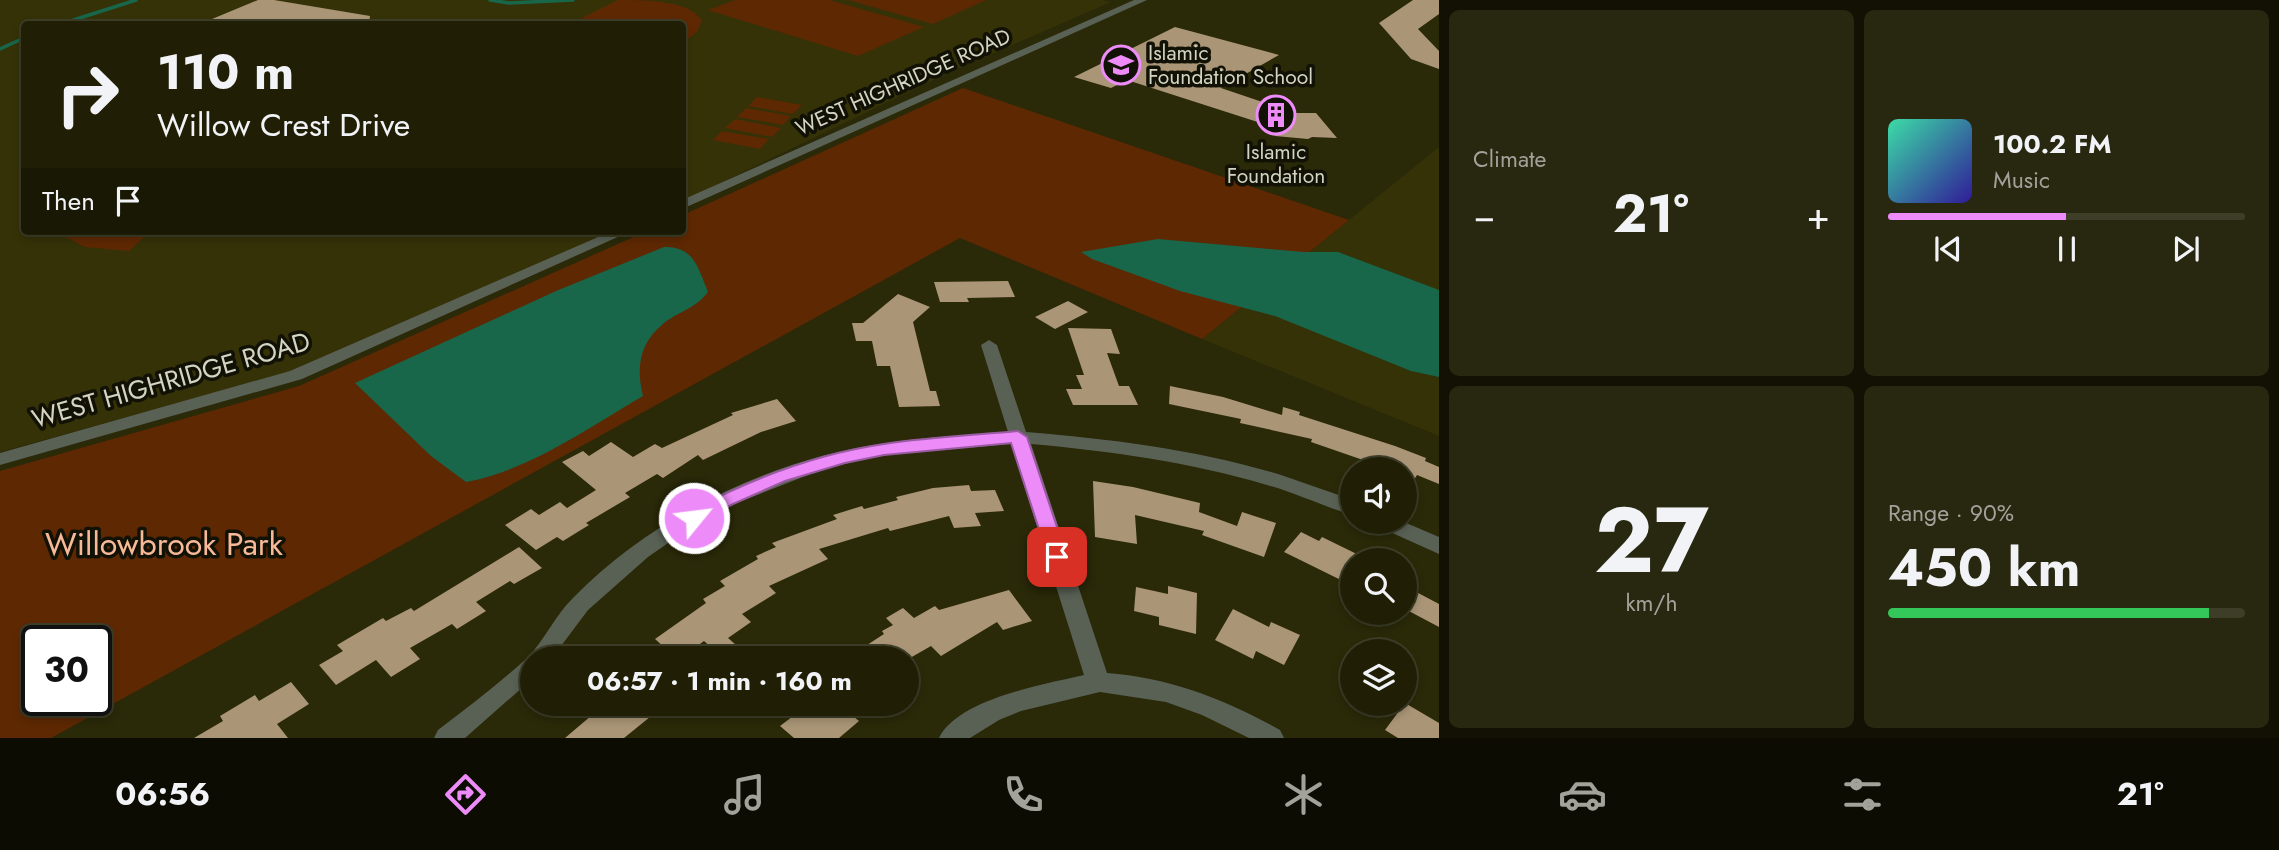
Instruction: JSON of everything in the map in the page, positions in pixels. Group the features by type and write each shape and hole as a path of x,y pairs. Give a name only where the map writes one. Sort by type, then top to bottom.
{"street":[{"name":"WEST HIGHRIDGE ROAD","path":"686,203 1142,0"},
{"name":"WEST HIGHRIDGE ROAD","path":"0,459 296,375 615,235"},
{"path":"989,345 1098,682"},
{"path":"548,646 580,604 606,579 677,527 727,499 779,477 860,454 1018,437 1123,447 1209,463 1275,480 1340,503"},
{"path":"1412,534 1439,546"},
{"path":"447,738 520,676"},
{"path":"952,738 990,711 1018,700 1098,682 1162,692 1208,705 1271,738"}],"shaded area":[{"path":"0,0 1111,2 946,74 686,200 686,21 21,21 21,235 605,235 294,371 0,452"},
{"path":"1439,147 1439,436 1202,339"},
{"path":"1158,239 1303,252 1338,252 1439,290 1439,377 1411,371 1275,316 1180,291 1092,259 1081,252"},
{"path":"664,247 682,250 694,260 708,292 693,306 664,323 649,339 640,366 643,396 536,458 490,476 466,482 431,456 355,383 556,291"}],"green space":[{"path":"618,0 678,5 696,14 702,21 697,32 686,40 686,21 585,21 582,18"},
{"path":"735,0 829,0 924,27 858,56 708,10"},
{"path":"848,0 986,0 933,24"},
{"name":"Willowbrook Park","path":"963,88 1349,220 1202,339 960,238 112,704 112,625 21,625 21,716 91,716 51,738 0,738 0,471 299,386 638,235 686,235 686,214"},
{"path":"757,97 802,105 793,114 748,106"},
{"path":"746,108 791,116 783,125 737,117"},
{"path":"735,119 781,128 772,137 725,128"},
{"path":"722,131 769,139 760,149 713,140"},
{"path":"62,235 147,235 129,251 85,247"}],"building":[{"path":"258,0 274,0 370,16 369,21 207,21"},
{"path":"1413,0 1439,0 1439,14 1418,29 1439,51 1439,69 1411,59 1379,23"},
{"path":"1175,27 1279,55 1221,88 1295,113 1316,113 1337,138 1275,136 1267,125 1127,80 1111,88 1074,77"},
{"path":"1008,281 1015,297 967,298 969,302 940,302 934,282"},
{"path":"898,294 930,307 913,322 930,391 936,391 940,406 899,407 890,366 877,366 872,341 856,341 852,323 863,323"},
{"path":"1068,301 1088,312 1055,329 1035,317"},
{"path":"1068,328 1111,329 1120,354 1107,353 1119,386 1129,386 1138,405 1073,405 1066,389 1082,389 1076,375 1084,375"},
{"path":"1170,386 1223,397 1282,415 1283,407 1300,412 1299,415 1426,458 1425,461 1439,467 1439,484 1417,475 1417,457 1354,457 1311,442 1312,439 1240,423 1241,419 1169,404"},
{"path":"777,399 796,421 761,432 703,460 698,455 663,478 657,474 625,493 630,497 586,523 589,525 563,541 557,537 536,550 505,525 531,509 539,515 560,502 567,508 596,490 562,462 583,451 589,456 611,442 633,457 655,444 662,448 733,415 731,413"},
{"path":"1093,481 1133,487 1200,503 1199,512 1237,526 1242,512 1276,523 1264,557 1202,535 1204,531 1135,515 1137,544 1095,537"},
{"path":"969,485 971,491 995,490 1004,511 975,513 981,526 954,528 949,516 890,531 888,528 819,549 828,559 769,586 776,593 742,614 751,622 728,638 737,646 710,646 704,641 697,646 663,646 655,639 706,603 703,599 725,586 720,581 758,559 756,556 776,547 772,543 837,519 833,515 862,506 864,509 898,500 896,497 933,488"},
{"path":"1301,532 1319,541 1322,537 1344,548 1340,548 1340,580 1284,552"},
{"path":"519,547 542,568 514,584 510,581 476,602 486,611 457,629 452,624 410,648 420,659 391,677 376,660 336,685 319,665 343,651 337,645 383,618 386,621 411,608 414,611"},
{"path":"1168,586 1197,593 1196,634 1159,625 1159,617 1134,611 1136,587 1168,594"},
{"path":"1009,590 1032,621 1003,630 997,622 941,656 931,646 919,653 919,646 866,646 893,625 886,618 903,608 914,618 935,606 939,610"},
{"path":"1417,592 1439,604 1439,627 1417,615"},
{"path":"1233,609 1269,627 1271,622 1300,635 1284,665 1256,651 1253,659 1215,640"},
{"path":"291,682 309,704 277,724 288,738 194,738 223,721 220,716 255,695 259,701"},
{"path":"1417,710 1439,723 1439,738 1398,738 1385,730 1395,716 1417,716"},
{"path":"591,716 651,716 624,738 565,738"},
{"path":"793,716 853,716 859,721 839,738 794,738 780,726"}],"waterway":[{"path":"70,21 136,0"},
{"path":"490,0 509,3 573,0"},
{"path":"0,49 21,39"}],"place":[{"name":"Islamic Foundation School","path":"1121,65"},
{"name":"Islamic Foundation","path":"1276,115"}],"route":[{"path":"694,518 727,499 779,477 822,463 884,449 1018,437 1057,557"}]}
